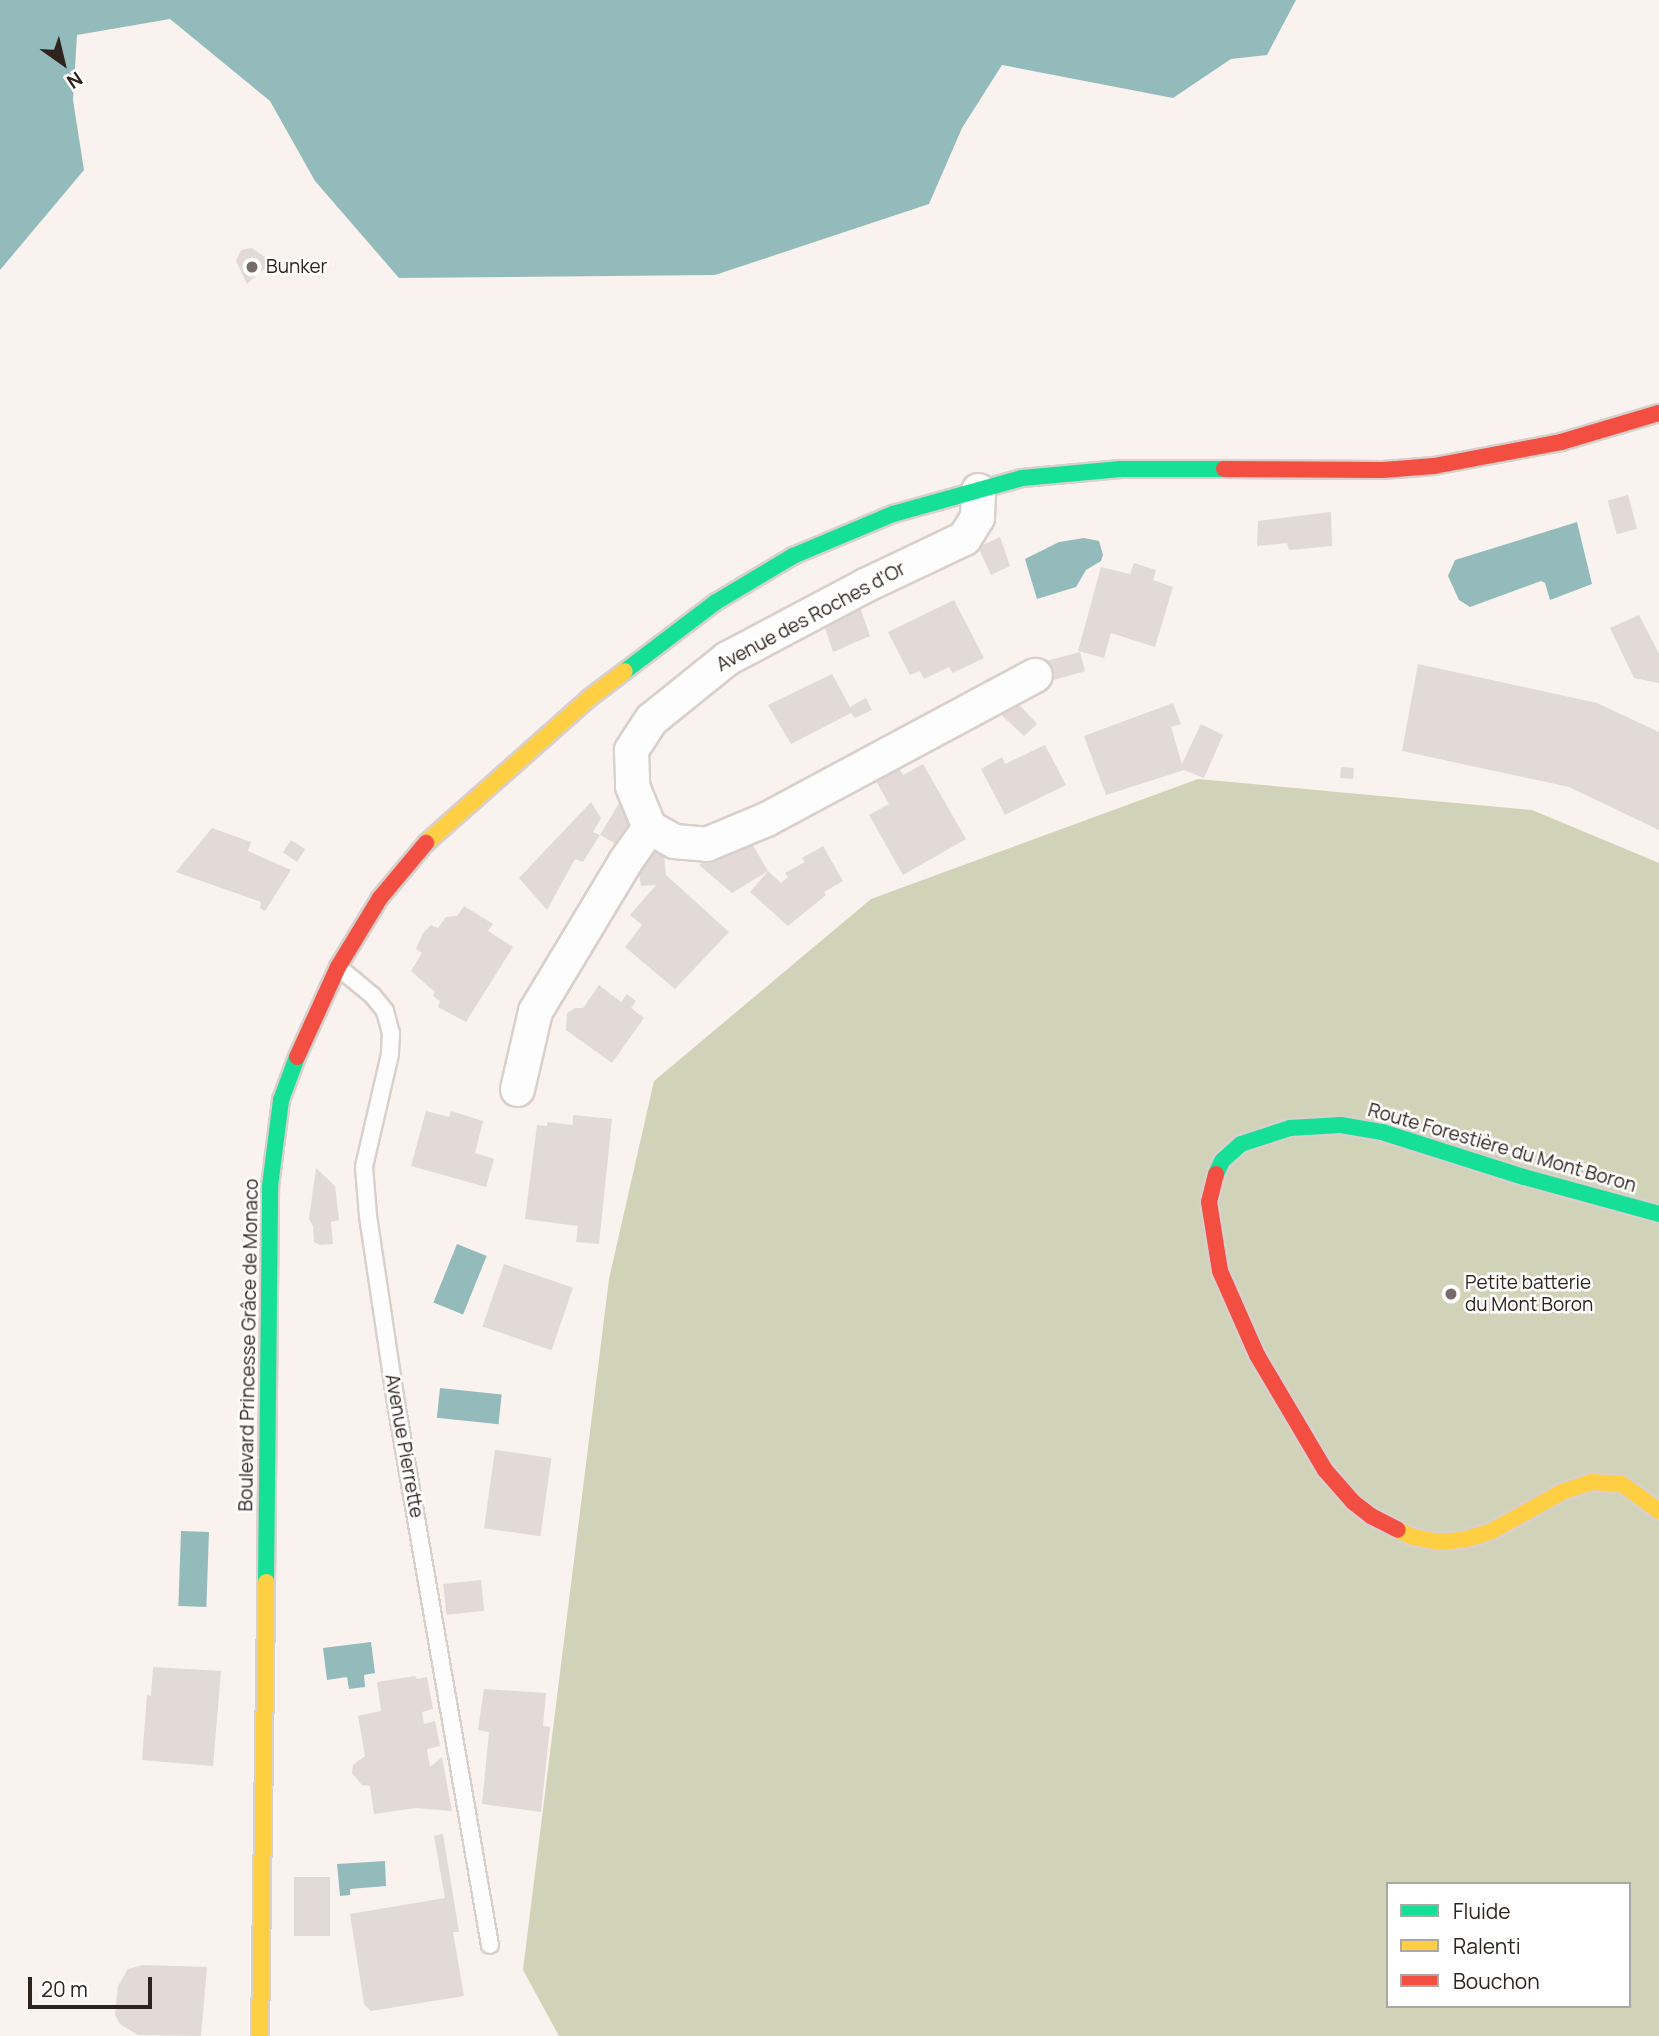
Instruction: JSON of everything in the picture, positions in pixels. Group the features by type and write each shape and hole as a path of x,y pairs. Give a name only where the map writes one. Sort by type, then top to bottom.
{"main road":[{"name":"Boulevard Princesse Grâce de Monaco","path":"260,2036 270,1186 281,1100 308,1029 338,967 380,898 436,831 587,699 716,601 793,556 893,514 1022,478 1121,469 1383,470 1497,456 1561,442 1659,413"},
{"name":"Route Forestière du Mont Boron","path":"1659,1214 1524,1177 1382,1132 1342,1125 1290,1128 1241,1144 1222,1161 1212,1183 1209,1202 1214,1246 1236,1314 1289,1414 1325,1470 1353,1502 1391,1528 1413,1537 1451,1541 1490,1532 1561,1483 1622,1484 1659,1511"}],"street":[{"name":"Avenue des Roches d'Or","path":"649,827 632,786 631,750 651,719 727,658 865,585 964,538 977,517 978,490"},
{"path":"517,1089 535,1011 625,861 649,827 674,841 706,844 766,820 1035,675"}],"lane":[{"name":"Avenue Pierrette","path":"338,967 373,996 385,1011 391,1033 390,1054 364,1167 368,1216 397,1411 490,1945"}],"green space":[{"path":"1198,779 1532,810 1659,863 1659,2036 559,2036 523,1970 609,1279 654,1081 871,899"}],"water":[{"path":"0,0 1296,0 1267,55 1231,59 1173,98 1002,65 962,128 929,204 715,275 399,278 315,181 270,101 170,19 77,35 73,100 84,170 0,270"},
{"path":"1577,522 1592,584 1550,600 1545,583 1541,581 1470,607 1459,600 1448,576 1455,560"},
{"path":"1084,538 1099,541 1103,555 1101,561 1086,570 1076,587 1037,599 1025,559 1059,542"},
{"path":"457,1244 487,1256 463,1314 433,1302"},
{"path":"440,1388 502,1394 499,1424 437,1418"},
{"path":"181,1531 209,1532 206,1607 178,1606"},
{"path":"371,1642 375,1673 364,1675 365,1687 349,1689 347,1677 327,1680 323,1648"},
{"path":"385,1861 386,1886 350,1889 350,1895 340,1896 337,1864"}],"building":[{"name":"Bunker","path":"252,248 272,262 247,284 236,261 241,250"},
{"path":"1628,495 1637,529 1617,534 1608,500"},
{"path":"1331,512 1332,546 1289,550 1287,543 1257,546 1258,521"},
{"path":"1000,537 1010,566 991,575 978,547"},
{"path":"1134,563 1156,570 1153,580 1173,587 1155,647 1111,633 1104,658 1078,651 1101,567 1130,574"},
{"path":"954,600 984,658 953,673 949,667 924,679 920,671 910,675 888,632"},
{"path":"859,604 870,636 833,652 823,621"},
{"path":"1639,615 1659,654 1659,683 1634,678 1610,628"},
{"path":"1080,652 1085,671 1048,681 1043,662"},
{"path":"1418,664 1597,703 1659,732 1659,830 1569,787 1402,751"},
{"path":"832,674 850,707 866,698 872,710 855,718 851,713 791,744 768,705"},
{"path":"1015,700 1037,724 1024,736 995,709"},
{"path":"1173,703 1181,724 1171,727 1182,764 1201,724 1223,735 1204,778 1184,770 1106,795 1084,736"},
{"path":"1045,745 1066,785 1005,815 981,769 1002,757 1005,764"},
{"path":"923,764 966,839 903,875 869,815 889,804 876,781 899,768 903,775"},
{"path":"1341,767 1354,768 1353,779 1340,778"},
{"path":"622,798 634,815 618,845 600,835"},
{"path":"591,802 601,818 593,832 600,835 583,862 575,859 547,910 519,878"},
{"path":"212,828 251,842 248,851 291,870 265,911 260,908 261,902 176,872"},
{"path":"748,837 768,871 732,893 699,865"},
{"path":"291,840 305,849 297,862 283,853"},
{"path":"663,846 666,875 729,932 675,989 625,947 642,925 630,915 656,885 641,886 637,858 644,847"},
{"path":"823,846 843,881 824,892 826,895 788,926 750,892 768,871 781,883 788,877 785,873 805,862 802,858"},
{"path":"464,906 493,924 488,931 513,947 466,1022 438,1007 440,1001 433,996 435,992 411,971 422,953 416,949 423,933 431,925 438,928 446,917 457,916"},
{"path":"599,985 621,1002 627,994 636,1001 631,1008 644,1018 612,1063 566,1030 567,1013 575,1008 583,1008"},
{"path":"426,1111 449,1117 451,1111 483,1121 475,1153 494,1159 486,1187 411,1166"},
{"path":"573,1115 612,1119 599,1244 576,1242 578,1226 525,1219 537,1125 547,1126 547,1122 573,1125"},
{"path":"316,1168 335,1186 339,1220 331,1222 333,1244 320,1245 314,1242 313,1226 309,1219"},
{"path":"504,1264 573,1288 552,1350 483,1326"},
{"path":"495,1450 551,1458 540,1536 484,1528"},
{"path":"481,1580 484,1611 446,1615 443,1584"},
{"path":"153,1667 221,1671 213,1766 142,1760 147,1695 151,1696"},
{"path":"415,1676 417,1679 427,1677 433,1709 422,1712 424,1724 435,1721 440,1746 427,1749 430,1767 442,1757 452,1811 416,1808 374,1814 370,1786 362,1785 352,1773 353,1765 365,1756 358,1716 381,1711 377,1682"},
{"path":"484,1689 546,1693 543,1726 550,1727 541,1812 482,1804 489,1732 478,1730"},
{"path":"443,1834 459,1932 453,1932 464,1996 371,2011 364,2004 350,1914 445,1898 434,1836"},
{"path":"294,1877 330,1877 330,1936 294,1936"},
{"path":"143,1965 207,1967 201,2036 138,2035 120,2024 115,2015 118,1986 128,1969"}],"traffic: fast":[{"path":"625,671 716,602 793,556 893,514 1022,478 1121,469 1224,469"},
{"path":"266,1582 270,1186 281,1100 297,1057"},
{"path":"1216,1174 1222,1161 1241,1144 1290,1128 1341,1125 1382,1132 1524,1177 1659,1214"}],"traffic: slow":[{"path":"426,843 588,699 625,671"},
{"path":"1398,1530 1413,1537 1438,1542 1463,1540 1490,1532 1564,1491 1592,1482 1622,1484 1659,1511"},
{"path":"260,2036 266,1582"}],"traffic: jam":[{"path":"1224,469 1383,470 1434,466 1561,442 1659,413"},
{"path":"297,1057 338,967 380,898 426,843"},
{"path":"1216,1174 1209,1202 1220,1271 1257,1355 1325,1470 1353,1502 1371,1516 1398,1530"}],"place":[{"name":"Bunker","path":"252,267"},
{"name":"Petite batterie du Mont Boron","path":"1451,1294"}]}
